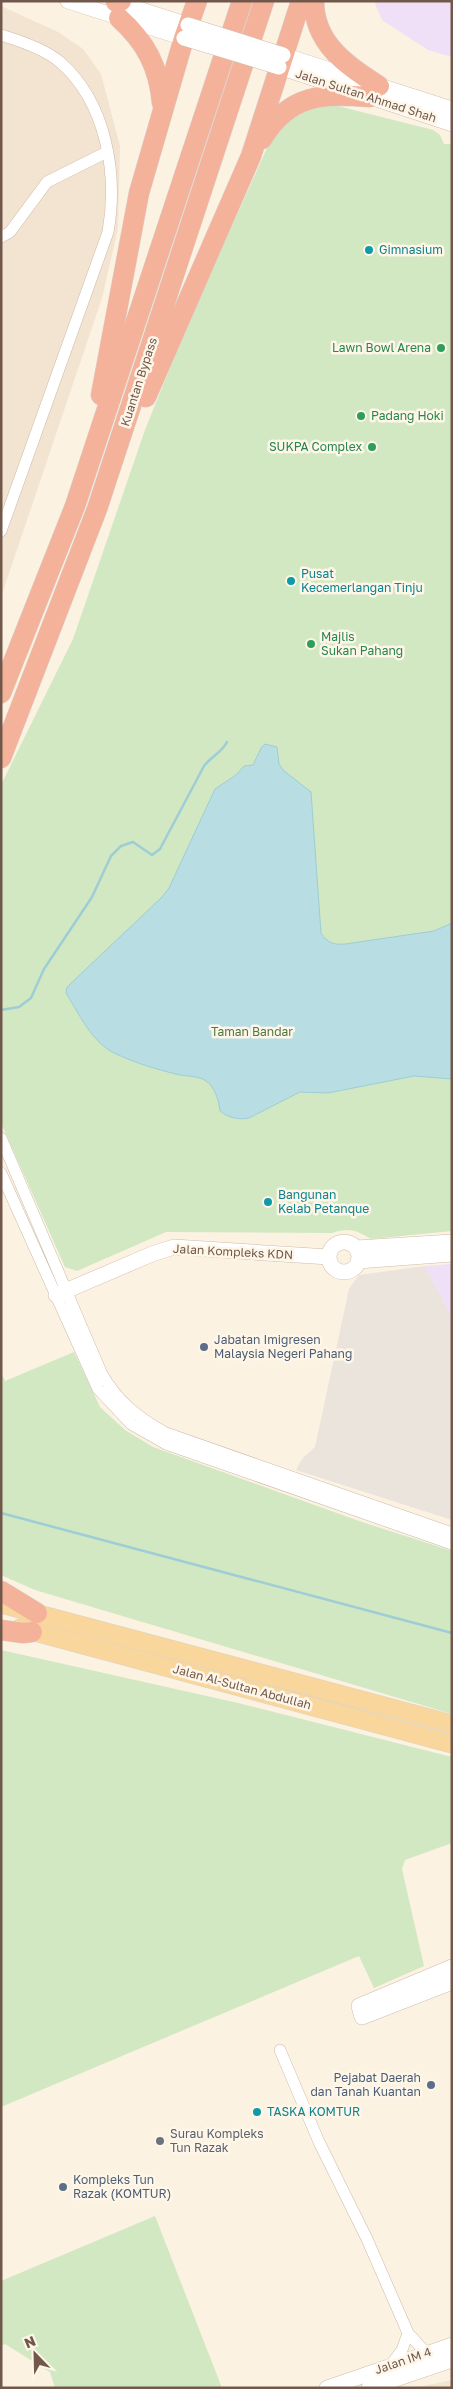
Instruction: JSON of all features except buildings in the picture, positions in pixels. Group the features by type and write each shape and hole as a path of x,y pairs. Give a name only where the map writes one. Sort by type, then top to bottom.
{"highway":[{"path":"92,456 99,406 139,193 186,31 197,1"},
{"name":"Kuantan Bypass","path":"1,693 53,566 92,456 242,1"},
{"name":"Kuantan Bypass","path":"1,758 75,571 264,1"},
{"path":"113,461 140,410 251,156 302,1"},
{"path":"314,1 317,26 324,40 338,57 375,92"},
{"path":"118,6 142,42 157,71 162,104 160,120"},
{"path":"251,156 278,117 291,106 322,96 375,92"},
{"path":"1,1592 35,1622 23,1633 1,1630"}],"main road":[{"path":"1,1604 35,1622"},
{"path":"1,1623 35,1622"},
{"name":"Jalan Al-Sultan Abdullah","path":"35,1622 452,1724"},
{"name":"Jalan Al-Sultan Abdullah","path":"35,1622 452,1744"}],"street":[{"name":"Jalan Sultan Ahmad Shah","path":"68,1 118,6 186,31 375,92 452,124"},
{"path":"1,35 36,48 59,61 73,74 95,108 107,152 112,190 112,212 108,232 1,531"},
{"name":"Jalan Sultan Ahmad Shah","path":"375,92 452,109"},
{"path":"1,237 10,232 47,182 107,152"},
{"path":"1,1138 98,1389 130,1424 161,1442 452,1544"},
{"path":"1,1173 106,1380 115,1393 136,1415 166,1432 452,1533"},
{"path":"342,1242 350,1243 358,1255 354,1268 342,1272 334,1268 328,1256 331,1248 342,1242"},
{"path":"358,1255 452,1242"},
{"name":"Jalan Kompleks KDN","path":"62,1293 152,1254 174,1247 328,1256"},
{"path":"358,1255 452,1254"},
{"path":"275,1483 279,1472"},
{"path":"452,1967 360,2012 452,1982"},
{"path":"280,2050 408,2333 426,2353"},
{"path":"390,2366 402,2350 408,2333"},
{"name":"Jalan IM 4","path":"327,2388 452,2345"},
{"name":"Jalan IM 4","path":"369,2388 452,2360"}],"shaded area":[{"path":"374,1 452,1 452,57 428,50 382,20"},
{"path":"1,6 58,32 83,49 101,74 120,146 118,228 102,298 1,597"},
{"path":"452,1264 452,1318 425,1266"},
{"path":"425,1266 452,1318 452,1520 296,1470 302,1459 315,1447 349,1289 359,1275"},
{"path":"452,2380 452,2388 414,2388"}],"green space":[{"name":"Taman Bandar","path":"334,105 433,130 440,135 444,144 452,144 452,1231 371,1239 361,1233 348,1230 332,1233 166,1232 77,1271 65,1267 1,1123 1,785 73,639 145,430 186,328 271,139 298,115 314,108"},
{"path":"74,1352 100,1407 125,1430 153,1447 359,1521 452,1551 452,1714 35,1590 1,1575 1,1372 5,1381"},
{"path":"1,1650 238,1703 452,1757 452,1843 405,1860 402,1869 424,1966 374,1988 359,1956 1,2107"},
{"path":"155,2216 222,2388 55,2388 50,2372 5,2344 1,2346 1,2281"}],"water":[{"path":"265,744 277,747 279,764 283,770 311,792 321,933 326,939 334,944 345,944 434,931 452,923 452,1079 414,1076 328,1093 300,1092 249,1118 234,1118 220,1111 214,1090 203,1079 144,1065 106,1048 87,1027 66,993 67,987 161,898 169,888 215,789 236,775 244,766 253,765"}],"waterway":[{"path":"1,1010 19,1007 31,998 44,969 92,897 111,856 121,846 133,842 152,855 160,849 204,766 227,742"},
{"path":"1,1513 452,1633"}],"place":[{"name":"Gimnasium","path":"369,250"},
{"name":"Lawn Bowl Arena","path":"441,348"},
{"name":"Padang Hoki","path":"361,416"},
{"name":"SUKPA Complex","path":"372,447"},
{"name":"Pusat Kecemerlangan Tinju","path":"291,581"},
{"name":"Majlis Sukan Pahang","path":"311,644"},
{"name":"Bangunan Kelab Petanque","path":"268,1202"},
{"name":"Jabatan Imigresen Malaysia Negeri Pahang","path":"204,1347"},
{"name":"Pejabat Daerah dan Tanah Kuantan","path":"431,2085"},
{"name":"TASKA KOMTUR","path":"257,2112"},
{"name":"Surau Kompleks Tun Razak","path":"160,2141"},
{"name":"Kompleks Tun Razak (KOMTUR)","path":"63,2187"}]}
